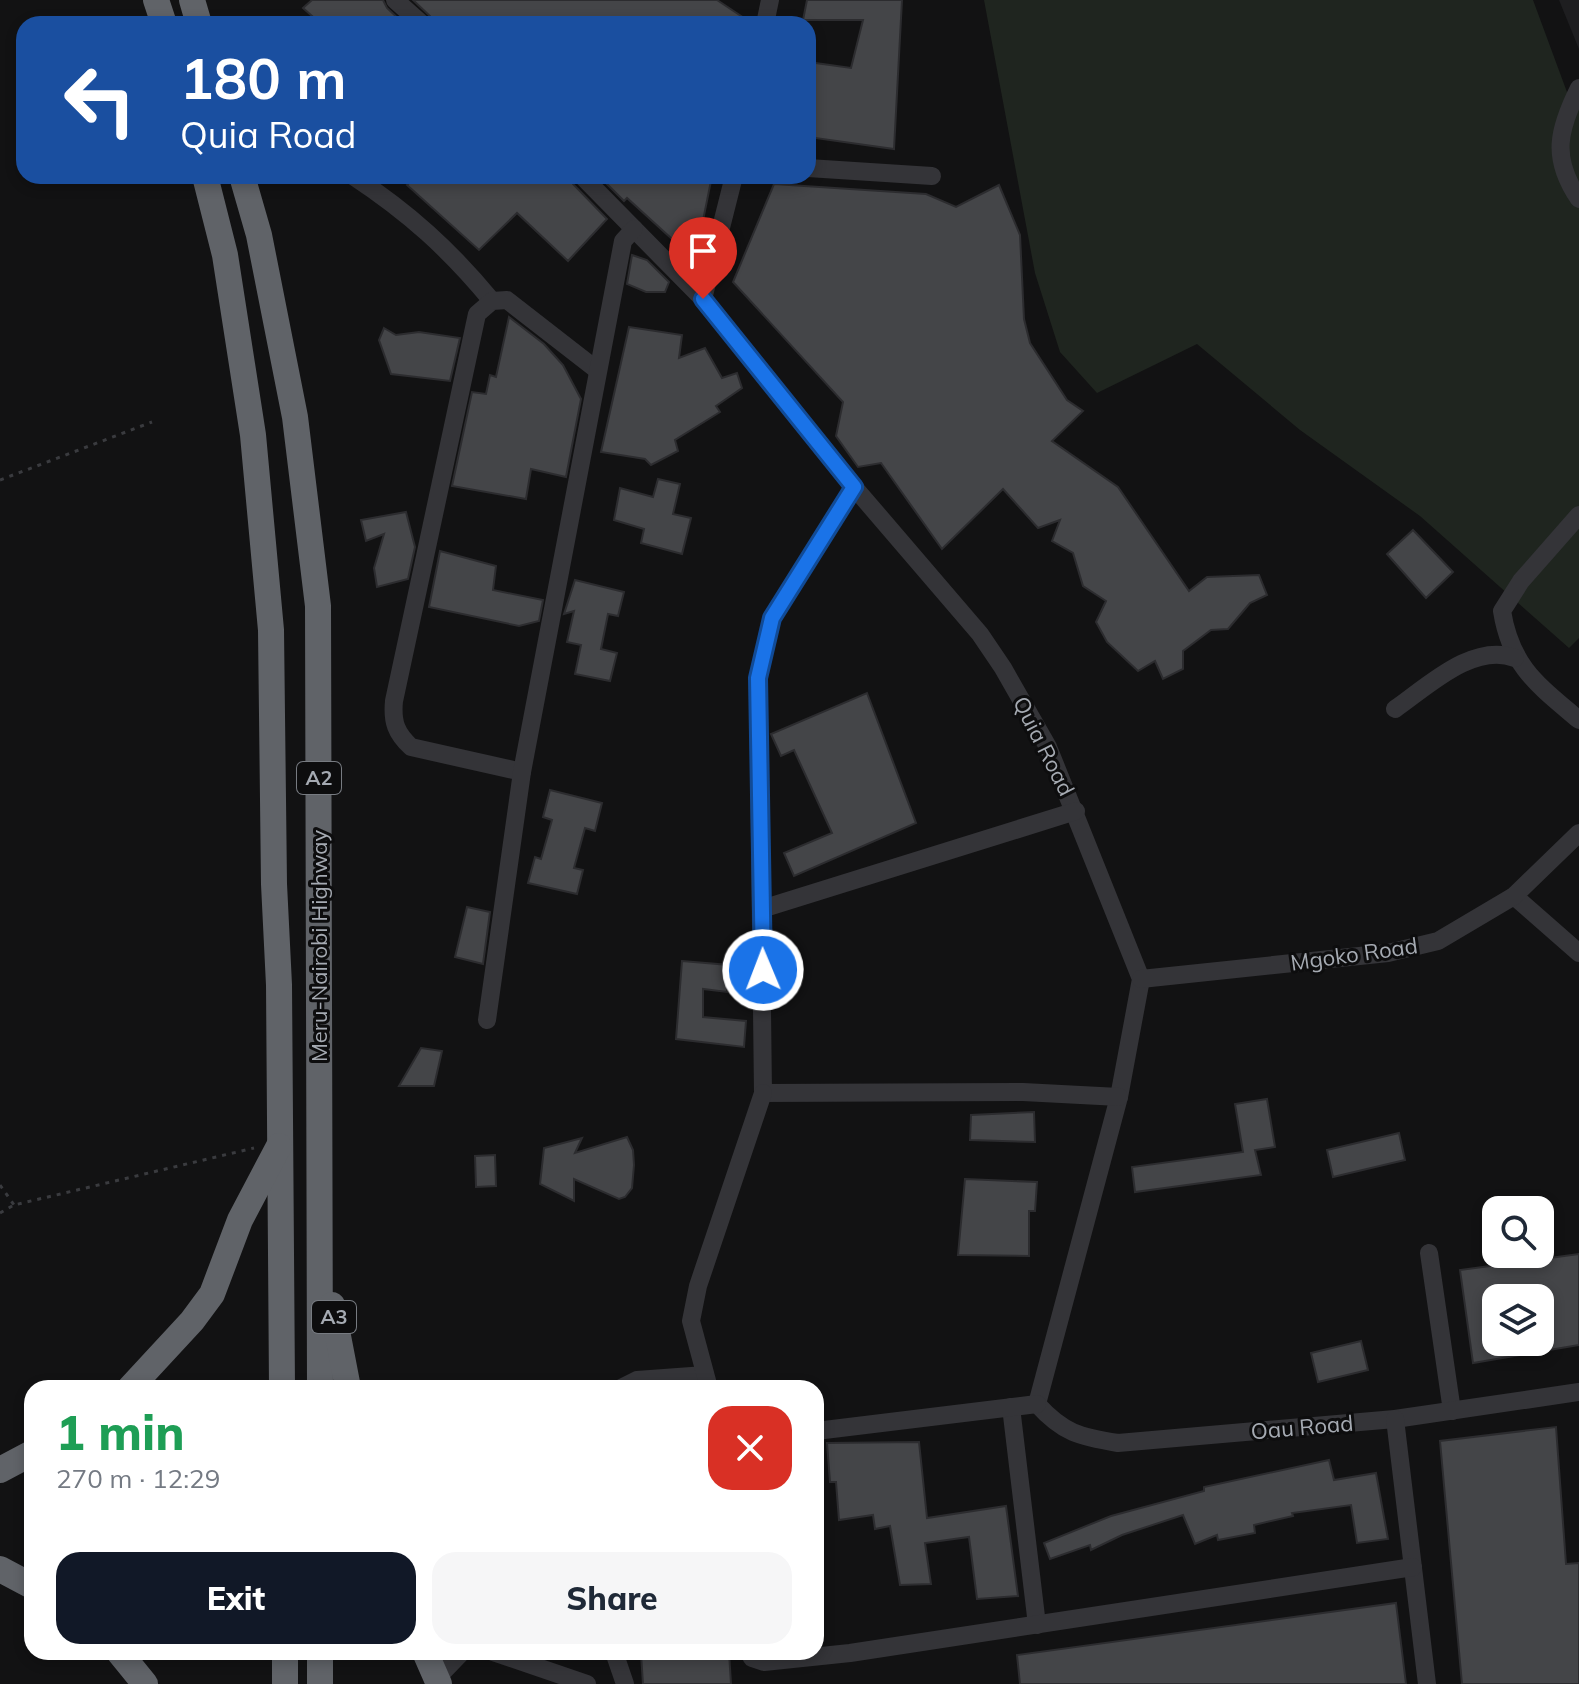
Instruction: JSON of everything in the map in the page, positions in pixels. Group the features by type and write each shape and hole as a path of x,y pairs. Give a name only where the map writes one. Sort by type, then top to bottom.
{"highway":[{"name":"Meru-Nairobi Highway","path":"207,184 225,255 253,435 271,630 281,1142 282,1380"},
{"name":"Meru-Nairobi Highway","path":"244,184 259,235 295,417 318,606 320,1380"},
{"path":"138,1380 172,1344 212,1294 240,1220 281,1142"},
{"name":"A3","path":"320,1247 346,1380"},
{"path":"0,1470 24,1457"},
{"path":"0,1569 24,1582"},
{"path":"126,1660 145,1684"},
{"path":"285,1660 285,1684"},
{"path":"320,1660 320,1684"},
{"path":"429,1660 438,1681"}],"street":[{"path":"395,0 413,16"},
{"path":"1579,88 1561,136 1560,165 1579,199"},
{"path":"816,169 932,176"},
{"path":"365,184 410,214 446,248 492,301"},
{"name":"Quia Road","path":"590,184 703,299 854,487 980,634 1048,747 1141,979"},
{"path":"703,299 732,184"},
{"path":"487,1020 522,772 623,241 634,229"},
{"path":"522,772 411,747 398,735 393,717 477,314 492,301 507,300 597,370"},
{"path":"707,1380 691,1321 698,1286 763,1093 758,678 761,653 772,618 854,487"},
{"path":"1579,515 1521,581 1502,611 1515,658 1533,681 1579,720"},
{"path":"1395,709 1458,665 1496,654 1515,658"},
{"path":"762,909 1076,811"},
{"name":"Mgoko Road","path":"1141,979 1388,953 1438,941 1514,896 1579,833"},
{"path":"1514,896 1579,953"},
{"path":"824,1430 1037,1404 1119,1097 1141,979"},
{"path":"763,1093 1023,1092 1119,1097"},
{"path":"1429,1253 1452,1411"},
{"name":"Oau Road","path":"1037,1404 1056,1425 1084,1438 1118,1443 1395,1419 1579,1392"},
{"path":"1011,1407 1037,1625"},
{"path":"1395,1419 1427,1684"},
{"path":"824,1654 1037,1625 1413,1567"},
{"path":"438,1681 455,1660"},
{"path":"516,1660 587,1684"},
{"path":"617,1660 625,1684"},
{"path":"758,1660 779,1660"}],"path":[{"path":"0,480 152,422"},
{"path":"0,1213 14,1205 281,1142"},
{"path":"0,1185 14,1205"}],"shaded area":[{"path":"984,0 1533,0 1571,103 1579,102 1579,638 1569,648 1420,516 1300,430 1197,344 1097,393 1060,352 1035,273"},
{"path":"1559,0 1579,0 1579,49"}],"building":[{"path":"312,0 383,0 396,16 312,16 303,8"},
{"path":"413,0 717,0 741,16 430,16"},
{"path":"807,0 902,0 894,149 816,138 816,63 851,68 863,20 816,20 816,16 804,16"},
{"path":"573,184 607,219 568,261 517,213 479,250 407,185"},
{"path":"607,184 710,184 695,260 627,198 624,201"},
{"path":"774,184 926,194 956,207 999,185 1020,235 1024,319 1030,343 1067,400 1083,411 1052,441 1118,487 1189,591 1207,577 1259,575 1267,595 1250,603 1228,629 1211,630 1183,651 1183,669 1163,679 1155,661 1138,671 1107,642 1096,622 1106,601 1083,586 1073,553 1052,541 1060,520 1038,528 1003,489 942,549 881,463 858,467 836,436 843,402 733,282"},
{"path":"632,255 647,260 669,282 665,292 646,292 627,284"},
{"path":"509,317 544,344 563,365 581,399 566,477 531,469 526,499 452,486 472,392 486,394 490,375 496,377"},
{"path":"629,327 682,335 679,358 705,348 722,378 737,373 742,388 716,406 720,412 675,440 678,451 651,465 645,459 601,452"},
{"path":"384,328 396,335 419,332 460,338 450,381 391,374 379,340"},
{"path":"658,479 680,484 673,514 691,518 682,554 641,543 644,529 614,520 620,488 653,497"},
{"path":"406,512 415,547 408,579 377,587 374,568 384,534 366,541 361,520"},
{"path":"1413,530 1453,572 1426,598 1387,554"},
{"path":"440,551 496,566 493,590 543,600 539,621 519,626 429,607"},
{"path":"575,580 624,592 618,616 608,614 601,649 617,653 610,681 575,674 581,645 567,642 574,611 564,614"},
{"path":"867,693 916,823 794,876 784,853 832,833 794,750 781,756 771,734"},
{"path":"550,790 602,803 595,831 585,828 574,868 583,870 577,894 528,883 535,857 541,859 552,820 543,817"},
{"path":"467,907 490,912 483,964 455,957"},
{"path":"682,961 729,965 727,992 703,989 703,1017 746,1021 744,1047 676,1039"},
{"path":"421,1048 442,1051 434,1086 399,1086"},
{"path":"1267,1099 1275,1147 1255,1150 1261,1175 1135,1192 1132,1167 1243,1152 1235,1104"},
{"path":"1034,1112 1035,1142 970,1140 971,1115"},
{"path":"1399,1133 1405,1160 1333,1177 1327,1150"},
{"path":"627,1137 633,1150 634,1165 632,1188 625,1197 619,1199 574,1179 574,1201 540,1184 544,1148 582,1138 575,1153"},
{"path":"495,1155 496,1186 476,1187 475,1156"},
{"path":"965,1179 1037,1182 1035,1211 1029,1211 1029,1256 958,1255"},
{"path":"1579,1254 1579,1345 1554,1349 1554,1284 1482,1284 1482,1356 1514,1356 1473,1363 1460,1270 1482,1267 1554,1268 1554,1257"},
{"path":"1361,1341 1368,1370 1318,1382 1311,1353"},
{"path":"1556,1427 1566,1564 1579,1563 1579,1684 1462,1684 1440,1441"},
{"path":"919,1442 927,1518 1006,1506 1018,1596 977,1599 969,1537 925,1543 931,1584 900,1585 890,1526 875,1529 873,1515 839,1520 836,1482 830,1482 827,1443"},
{"path":"1329,1460 1334,1480 1376,1473 1388,1539 1357,1543 1351,1505 1292,1513 1293,1516 1254,1525 1255,1533 1218,1540 1217,1535 1195,1544 1183,1515 1122,1535 1091,1550 1090,1545 1050,1559 1044,1543 1111,1516 1204,1491 1204,1487"},
{"path":"1396,1603 1406,1684 1020,1684 1017,1655"},
{"path":"641,1660 730,1660 731,1684 643,1684"}],"route":[{"path":"703,299 854,487 772,618 761,653 758,678 763,970"}]}
